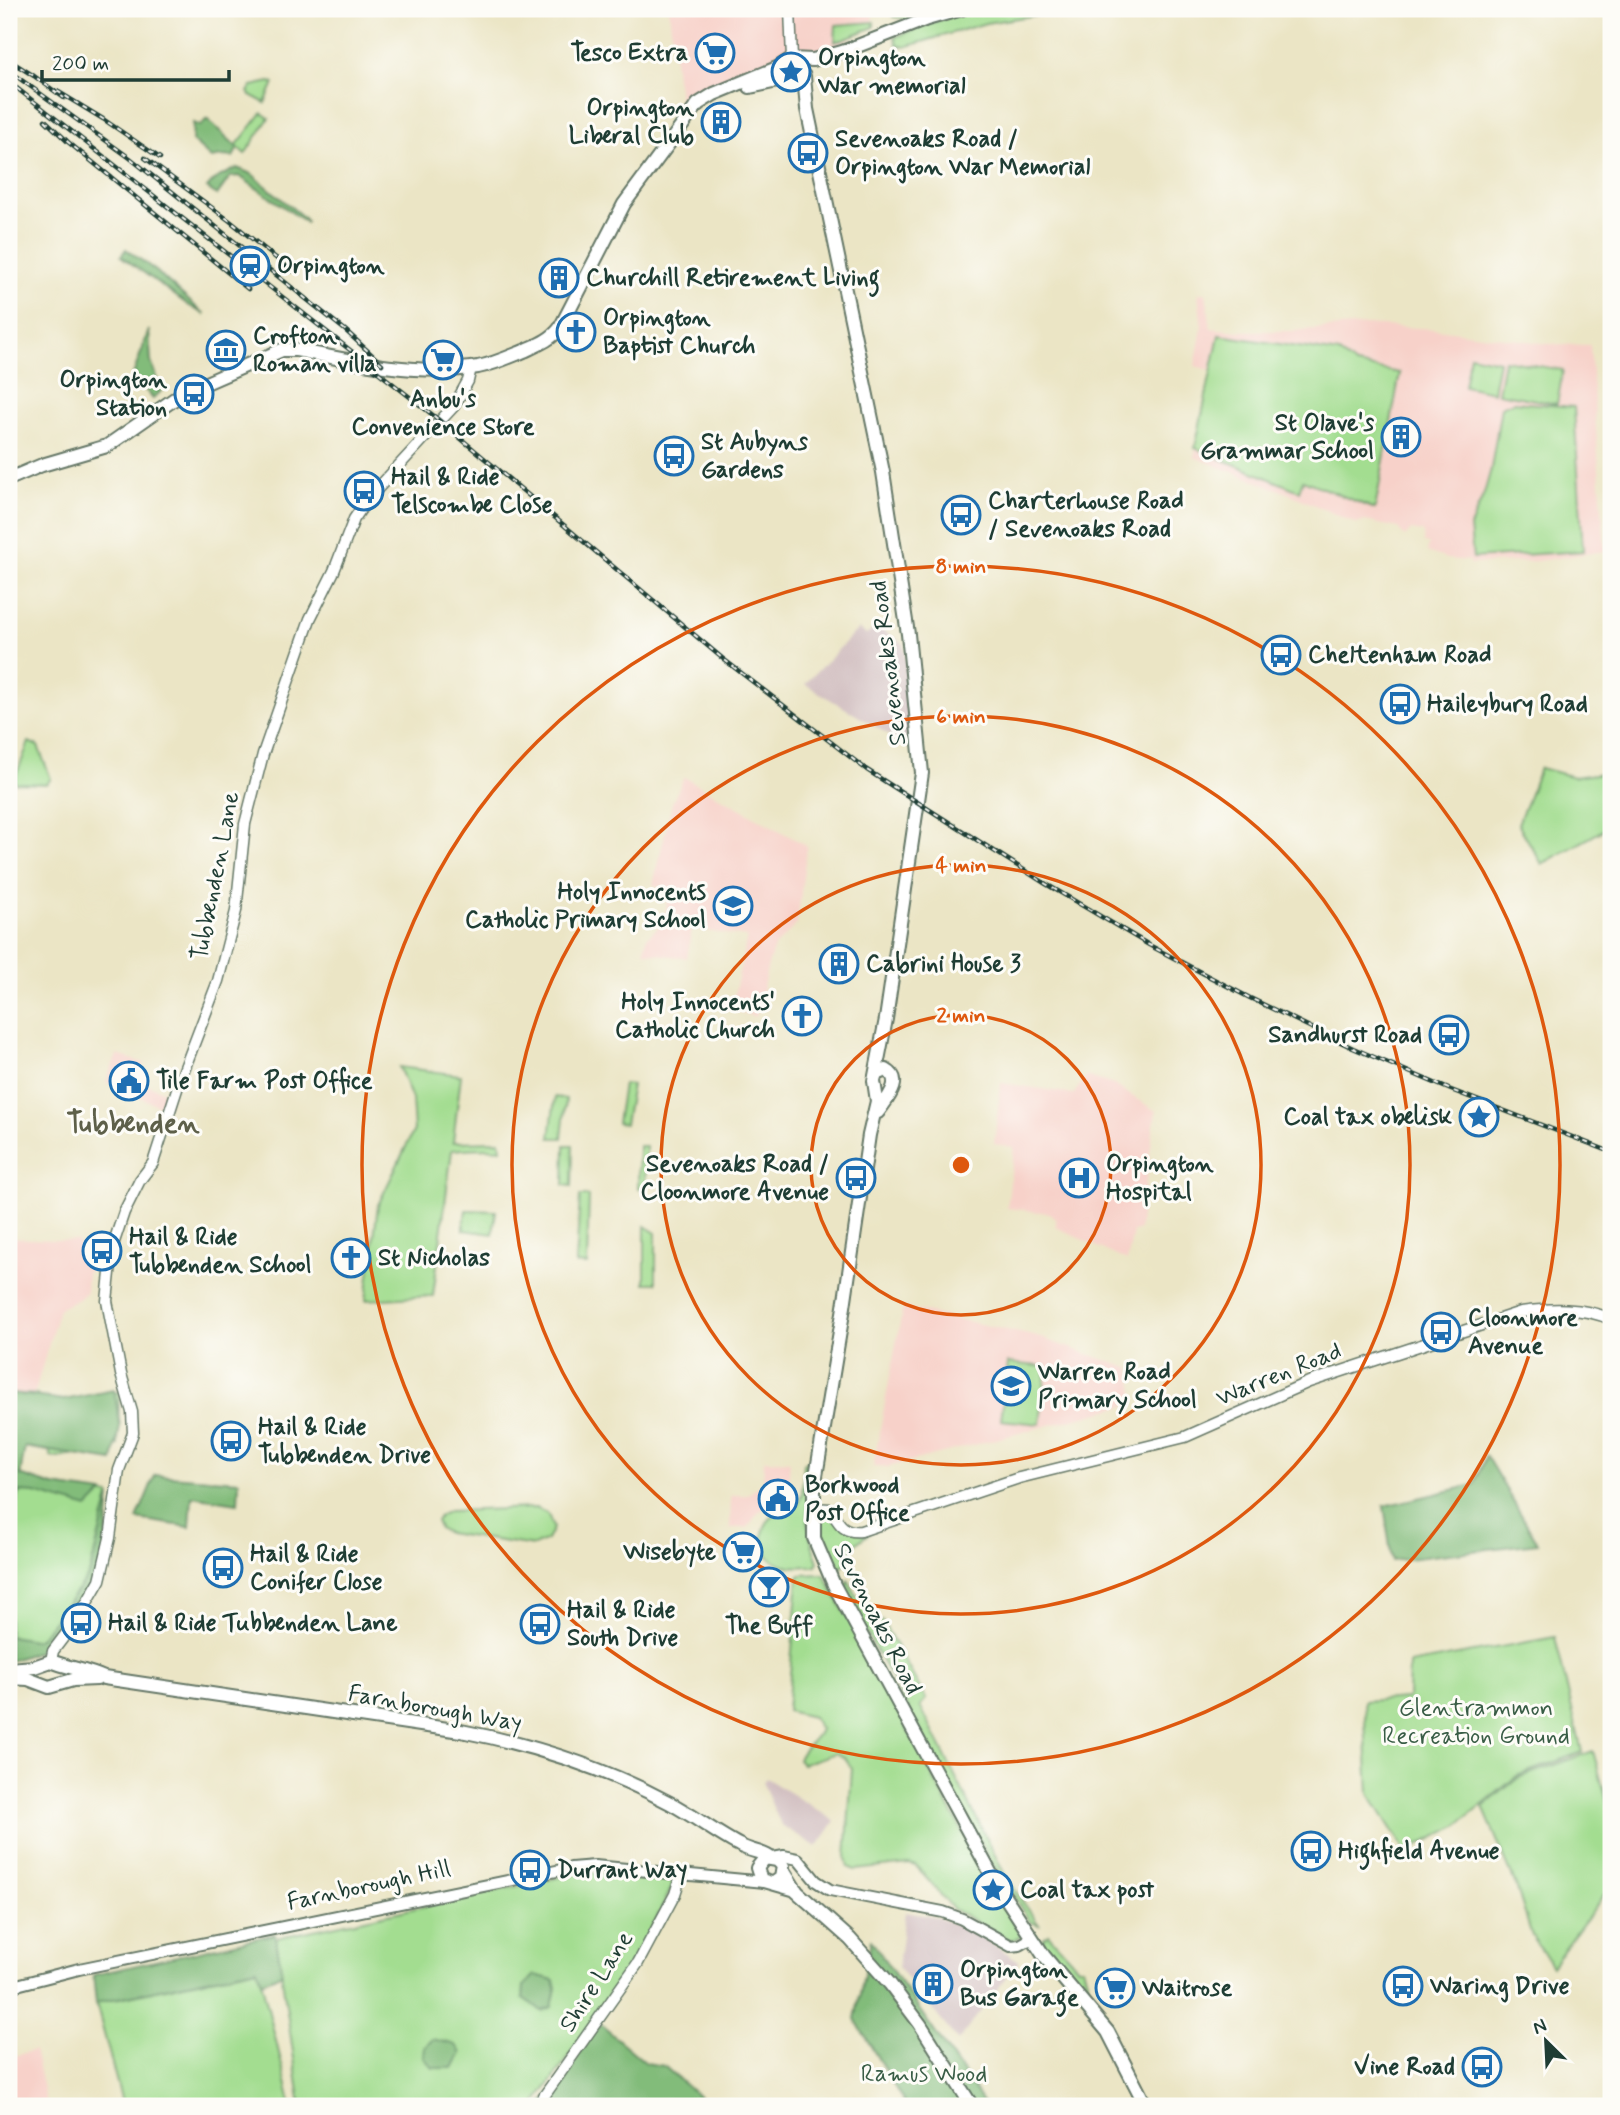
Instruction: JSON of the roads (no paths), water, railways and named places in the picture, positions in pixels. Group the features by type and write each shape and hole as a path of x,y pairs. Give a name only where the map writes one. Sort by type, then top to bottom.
{"main road":[{"path":"689,118 740,91 768,82 789,80 784,72 813,60 962,9"},
{"path":"9,479 42,465 107,446 183,393 277,352 296,350 386,366 471,368 519,353 547,340 557,332 624,204 698,104 711,96 798,67"},
{"name":"Sevenoaks Road","path":"798,67 873,416 896,550 911,658 921,761 921,783 881,1050 883,1073"},
{"name":"Sevenoaks Road","path":"789,80 807,108"},
{"path":"883,1073 896,1080 892,1090 885,1092 876,1088 874,1081 883,1073"},
{"name":"Sevenoaks Road","path":"876,1088 878,1097 815,1477 812,1508 815,1544 834,1585 1007,1902 1060,1977 1108,2032 1146,2106"},
{"name":"Sevenoaks Road","path":"872,1121 892,1090"},
{"path":"9,1678 39,1682 49,1687 60,1682 62,1674 50,1664 36,1674 39,1682"},
{"name":"Farnborough Way","path":"9,1669 50,1664 91,1672 104,1678"},
{"name":"Farnborough Way","path":"60,1682 104,1678 445,1728 509,1741 625,1781 682,1810 739,1845 780,1862"},
{"name":"Farnborough Way","path":"739,1845 763,1877"},
{"path":"763,1877 761,1861 802,1863 821,1885 835,1892 943,1912 962,1919 1011,1946 1020,1945 1032,1938"},
{"path":"763,1877 781,1878 780,1862"},
{"path":"780,1862 796,1891"},
{"name":"Farnborough Hill","path":"9,1987 79,1969 556,1870 595,1866 742,1880 763,1877"},
{"path":"763,1877 796,1891 850,1939 890,1984 920,2024 972,2106"}],"street":[{"path":"790,9 798,67"},
{"name":"Tubbenden Lane","path":"50,1664 53,1651 78,1618 100,1580 110,1538 119,1470 133,1433 132,1412 121,1374 107,1301 113,1245 124,1212 140,1180 153,1163 218,981 236,911 244,824 263,754 310,619 334,570 354,519 367,500 454,406 468,381 471,368"},
{"name":"Warren Road","path":"812,1508 830,1509 836,1522 844,1529 850,1532 861,1531 1019,1478 1185,1437 1309,1382 1521,1312 1576,1310 1611,1319"},
{"name":"Shire Lane","path":"537,2106 638,1963 675,1894 681,1875"}],"railway":[{"path":"12,62 64,98"},
{"path":"9,71 130,158 345,330 382,364"},
{"path":"9,82 434,416 722,658 867,770 1046,884 1149,945 1250,998 1353,1048 1451,1090 1611,1152"},
{"path":"57,91 160,158"},
{"path":"45,120 68,142 248,289"},
{"path":"145,158 292,271"}],"place":[{"name":"Tesco Extra","path":"715,53"},
{"name":"Orpington War memorial","path":"791,72"},
{"name":"Orpington Liberal Club","path":"721,122"},
{"name":"Sevenoaks Road / Orpington War Memorial","path":"808,153"},
{"name":"Orpington","path":"250,266"},
{"name":"Churchill Retirement Living","path":"559,278"},
{"name":"Orpington Baptist Church","path":"576,332"},
{"name":"Crofton Roman villa","path":"226,350"},
{"name":"Anbu's Convenience Store","path":"443,360"},
{"name":"Orpington Station","path":"194,394"},
{"name":"St Olave's Grammar School","path":"1401,437"},
{"name":"St Aubyns Gardens","path":"674,456"},
{"name":"Hail & Ride Telscombe Close","path":"364,491"},
{"name":"Charterhouse Road / Sevenoaks Road","path":"961,515"},
{"name":"Cheltenham Road","path":"1281,655"},
{"name":"Haileybury Road","path":"1400,704"},
{"name":"Holy Innocents Catholic Primary School","path":"733,906"},
{"name":"Cabrini House 3","path":"839,964"},
{"name":"Holy Innocents' Catholic Church","path":"802,1016"},
{"name":"Sandhurst Road","path":"1449,1035"},
{"name":"Tile Farm Post Office","path":"129,1081"},
{"name":"Coal tax obelisk","path":"1479,1117"},
{"name":"Sevenoaks Road / Cloonmore Avenue","path":"856,1178"},
{"name":"Orpington Hospital","path":"1079,1178"},
{"name":"Hail & Ride Tubbenden School","path":"102,1251"},
{"name":"St Nicholas","path":"351,1258"},
{"name":"Cloonmore Avenue","path":"1441,1332"},
{"name":"Warren Road Primary School","path":"1011,1386"},
{"name":"Hail & Ride Tubbenden Drive","path":"231,1441"},
{"name":"Borkwood Post Office","path":"778,1499"},
{"name":"Wisebyte","path":"743,1552"},
{"name":"Hail & Ride Conifer Close","path":"223,1568"},
{"name":"The Buff","path":"769,1587"},
{"name":"Hail & Ride Tubbenden Lane","path":"81,1623"},
{"name":"Hail & Ride South Drive","path":"540,1624"},
{"name":"Highfield Avenue","path":"1311,1851"},
{"name":"Durrant Way","path":"530,1870"},
{"name":"Coal tax post","path":"993,1890"},
{"name":"Orpington Bus Garage","path":"933,1984"},
{"name":"Waring Drive","path":"1403,1986"},
{"name":"Waitrose","path":"1115,1988"},
{"name":"Vine Road","path":"1482,2067"}],"district":[{"name":"Tubbenden","path":"133,1124"}],"park label":[{"name":"Glentrammon Recreation Ground","path":"1476,1722"},
{"name":"Ramus Wood","path":"924,2074"}]}
